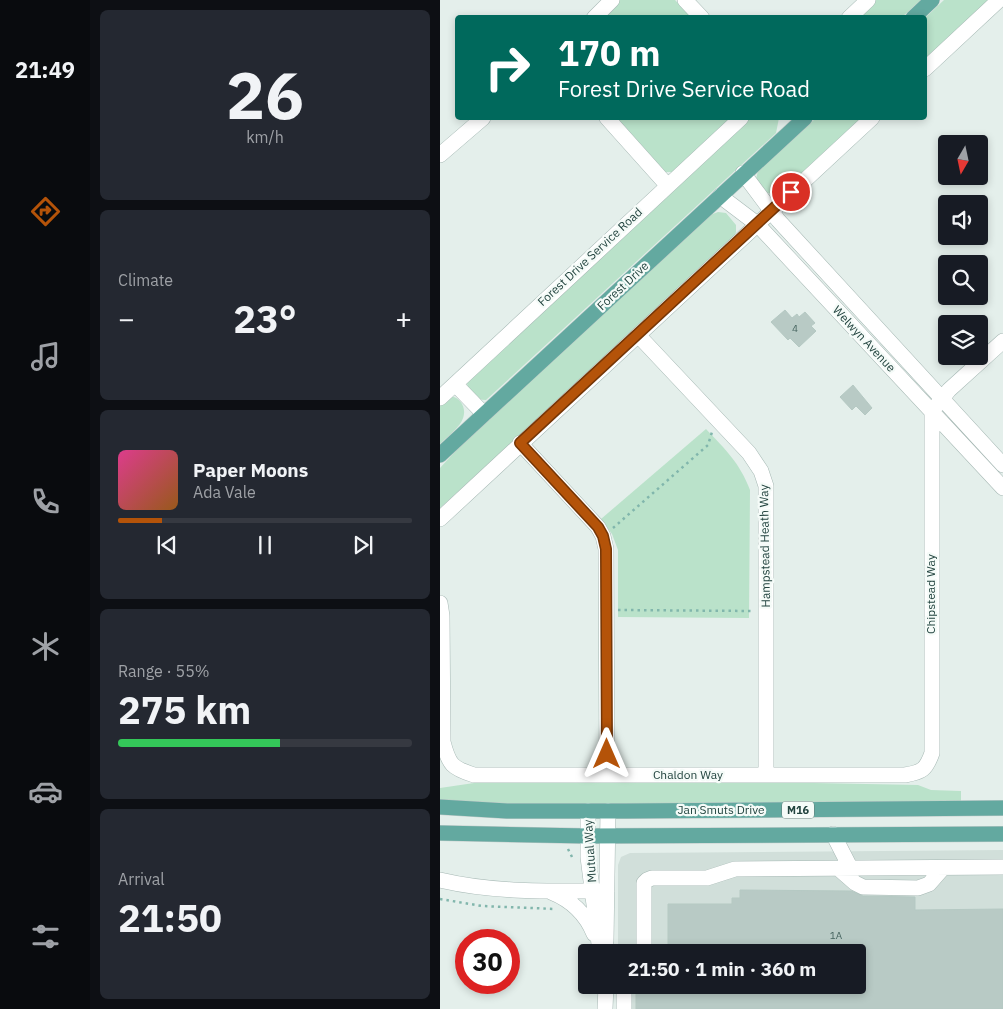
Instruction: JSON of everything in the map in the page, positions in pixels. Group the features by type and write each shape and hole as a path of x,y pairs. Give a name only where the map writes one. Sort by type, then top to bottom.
{"main road":[{"path":"916,15 932,0"},
{"name":"Forest Drive","path":"440,455 800,120"},
{"name":"Jan Smuts Drive","path":"440,807 507,811 1003,808"},
{"name":"Jan Smuts Drive","path":"440,833 587,836 1003,834"}],"street":[{"path":"597,15 612,0"},
{"path":"686,0 699,15"},
{"path":"852,15 868,0"},
{"path":"927,67 1000,0"},
{"path":"442,151 481,120"},
{"path":"609,120 667,185"},
{"name":"Forest Drive Service Road","path":"440,398 739,120"},
{"path":"440,518 870,120"},
{"name":"Welwyn Avenue","path":"743,173 771,211 1003,465"},
{"name":"Welwyn Avenue","path":"720,196 757,224 1003,488"},
{"path":"847,320 862,310"},
{"name":"Hampstead Heath Way","path":"638,335 749,453 761,471 766,486 766,775"},
{"path":"932,411 952,388 1003,340"},
{"path":"455,384 484,414"},
{"name":"Chipstead Way","path":"919,773 928,765 932,753 932,411"},
{"path":"520,443 598,527 603,536 606,549 607,774"},
{"name":"Chaldon Way","path":"440,603 442,616 443,742 448,758 457,770 474,775 905,775 919,773"},
{"name":"Mutual Way","path":"588,811 587,836 600,891"},
{"name":"Mutual Way","path":"601,944 600,891 608,835 608,811"},
{"path":"833,834 845,869"},
{"path":"644,944 644,888 646,880 652,878 707,878 735,869 1003,867"},
{"path":"440,880 484,888 600,891"},
{"path":"546,890 563,898 582,913 598,944"},
{"path":"605,1009 606,994"},
{"path":"624,994 624,1009"}],"path":[{"path":"603,536 708,445 716,419"},
{"path":"607,618 618,610 766,610"},
{"path":"440,899 482,906 560,909"}],"shaded area":[{"path":"1003,850 1003,1009 618,1009 618,994 866,994 866,944 618,944 618,865 621,857 630,853"}],"green space":[{"path":"616,0 675,0 689,15 600,15"},
{"path":"874,0 921,0 904,15 858,15"},
{"path":"944,0 989,0 927,57 927,16"},
{"path":"608,120 730,120 673,172 664,172"},
{"path":"746,120 779,120 776,133 486,400 479,399 473,395 467,383"},
{"path":"814,120 859,120 778,195 763,192 756,179 758,171"},
{"path":"718,212 726,213 736,225 733,240 440,508 440,468 473,432 710,215"},
{"path":"451,396 462,403 464,415 458,427 440,444 440,401"},
{"path":"706,429 737,464 750,490 749,618 618,617 618,550 612,534 601,519"},
{"path":"762,782 918,785 931,790 961,791 961,801 595,807 440,801 440,788 474,783"}],"building":[{"path":"785,310 792,318 797,314 799,317 805,312 815,323 811,326 816,331 799,347 790,338 788,340 771,322"},
{"path":"853,385 872,408 865,415 856,406 852,410 840,397"},
{"path":"740,890 851,891 863,896 915,897 915,910 1003,909 1003,1009 636,1009 636,994 866,994 866,944 668,944 668,904 732,904 732,898 740,898"}],"route":[{"path":"607,754 606,549 603,536 598,527 520,443 791,192"}]}
